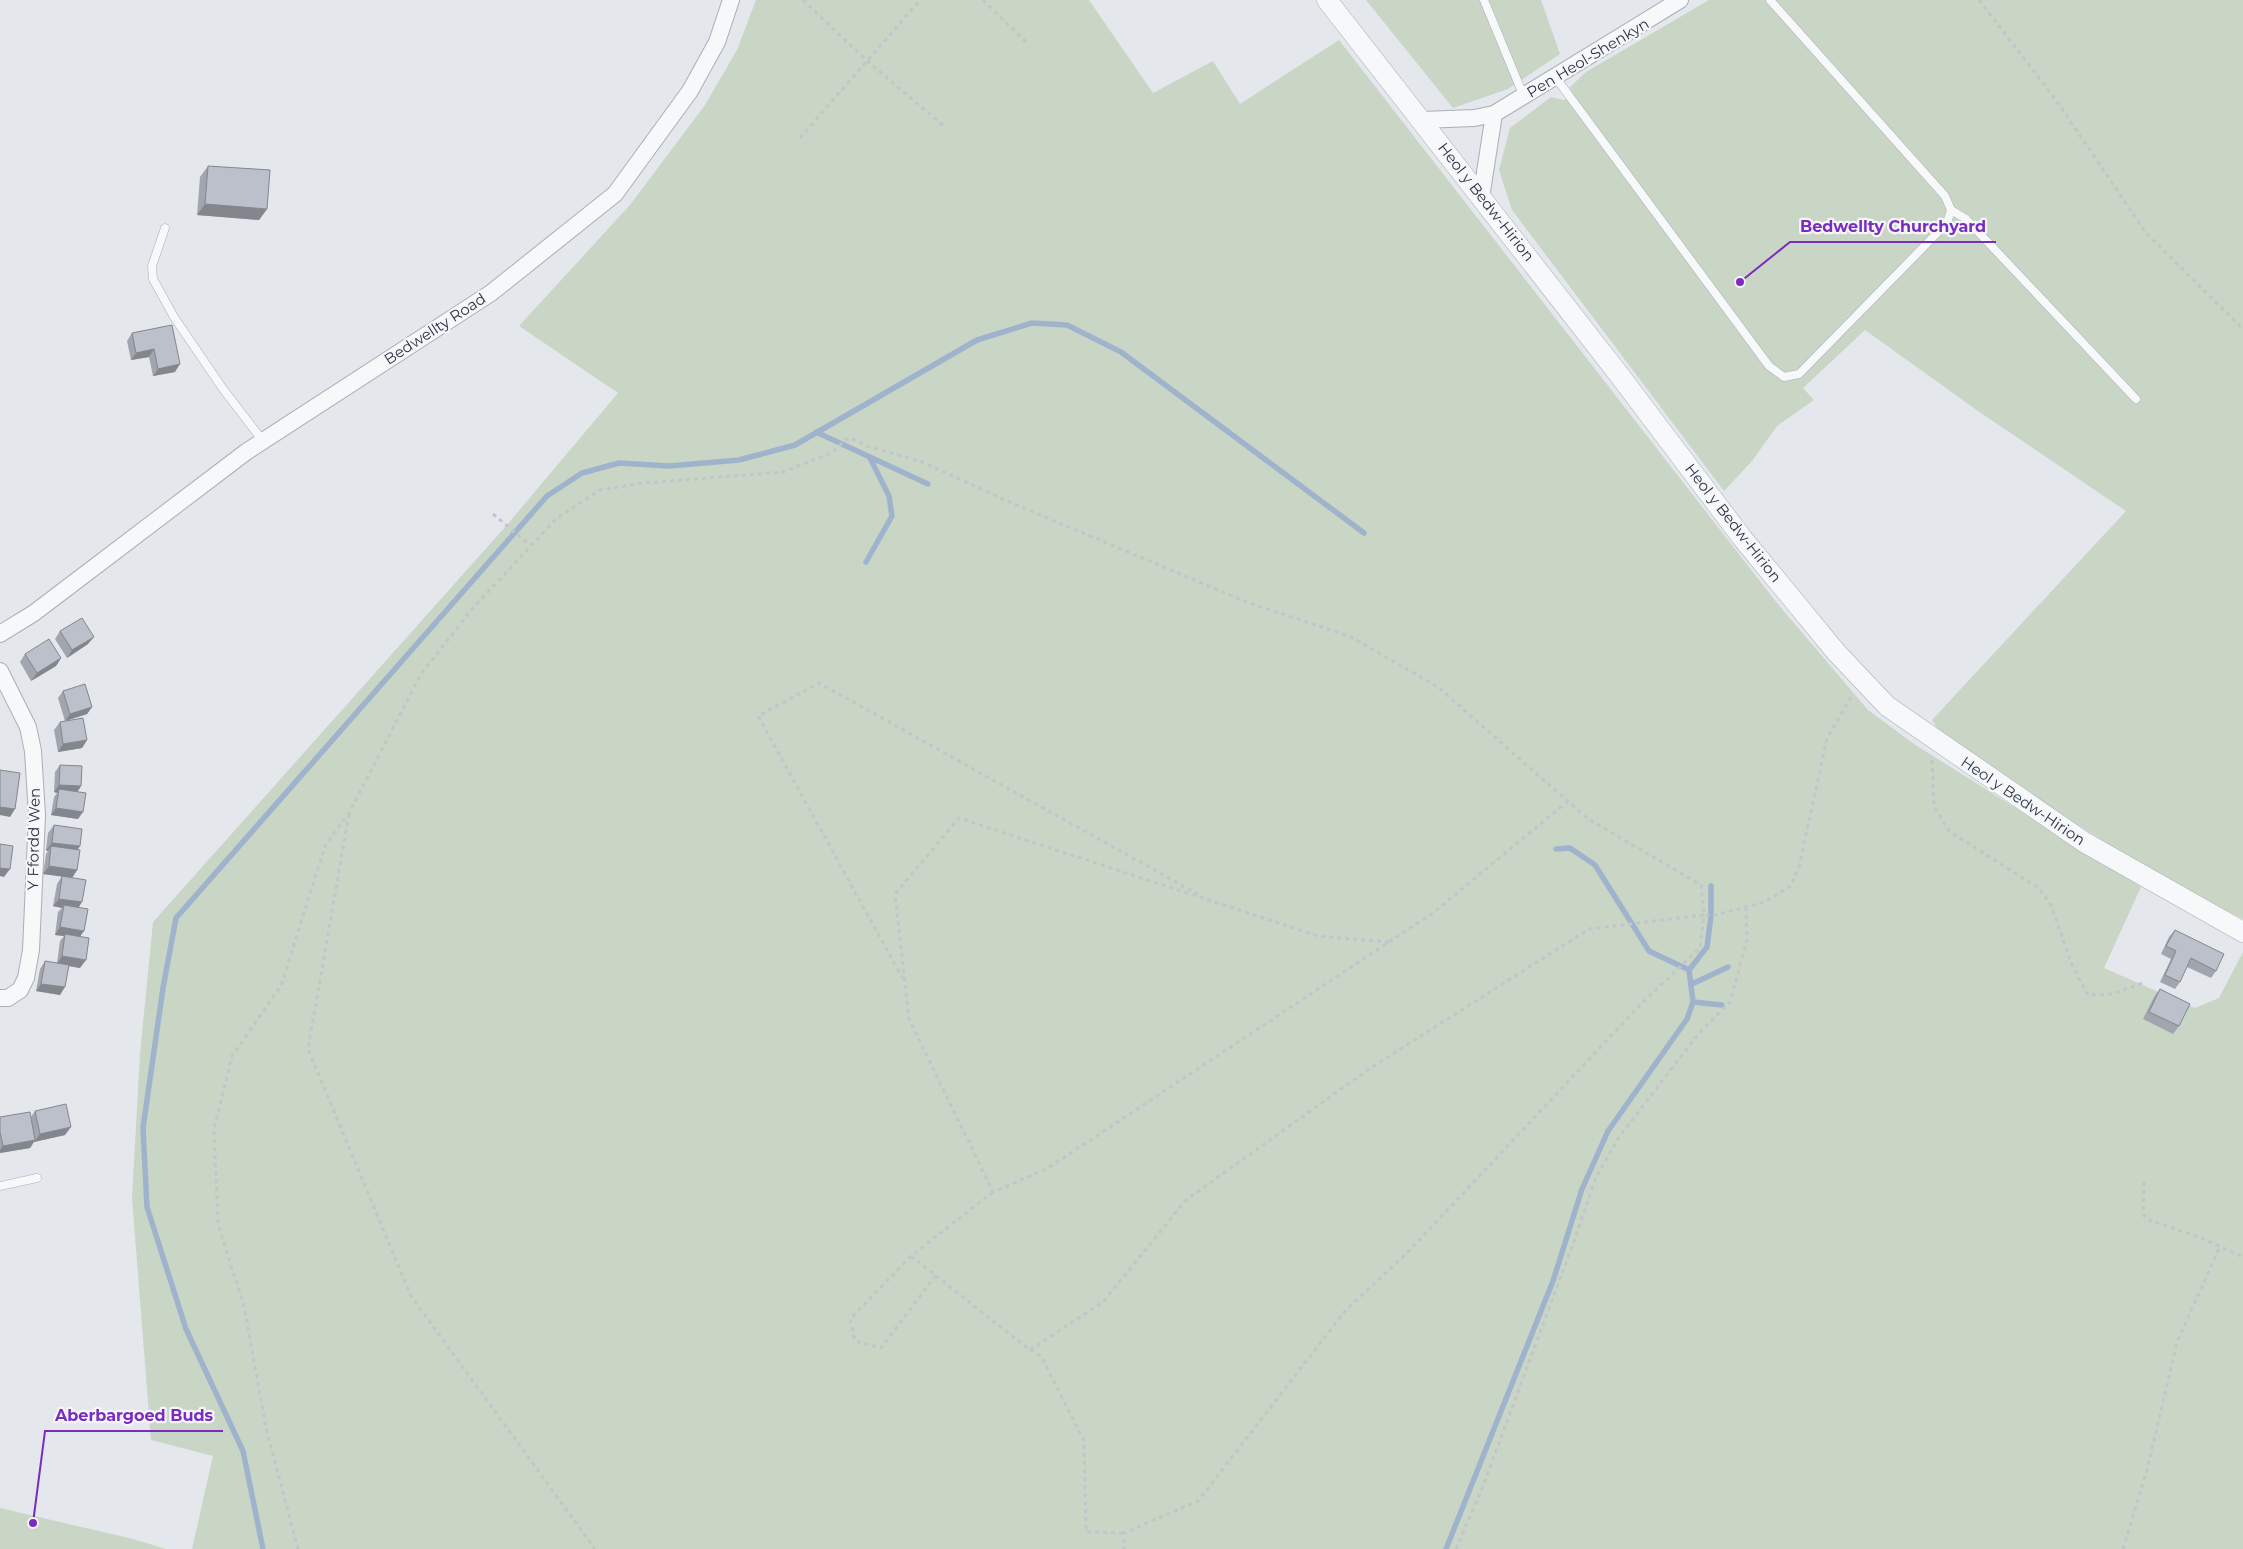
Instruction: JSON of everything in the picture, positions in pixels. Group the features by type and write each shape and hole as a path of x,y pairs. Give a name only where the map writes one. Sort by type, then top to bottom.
{"street":[{"name":"Bedwellty Road","path":"0,634 34,614 263,441 491,293 615,194 690,92 716,42 731,0"},
{"name":"Heol y Bedw-Hirion","path":"1328,0 1620,376 1742,539 1836,652 1887,706 1936,742 2084,842 2243,932"},
{"name":"Pen Heol-Shenkyn","path":"1422,120 1474,118 1494,114 1556,78 1680,0"},
{"path":"1481,198 1494,114"},
{"name":"Y Ffordd Wen","path":"0,671 28,728 33,751 37,815 31,950 26,978 20,990 8,998 0,998"}],"lane":[{"path":"1484,0 1524,97"},
{"path":"1770,0 1945,196 1951,210 1966,219 2136,399"},
{"path":"1556,78 1769,366 1784,377 1799,374 1947,223 1951,210"},
{"path":"165,228 152,266 153,279 196,349 263,441"},
{"path":"0,1186 37,1178"}],"path":[{"path":"803,0 866,60 945,127"},
{"path":"800,138 920,0"},
{"path":"982,0 1026,42"},
{"path":"1979,0 2056,100 2146,232 2243,329"},
{"path":"298,1549 266,1428 244,1306 218,1224 214,1129 232,1056 281,986 325,846 349,813 421,674 473,608 530,545 557,518 600,490 644,483 783,472 839,448 844,440 850,438 867,446 922,462 1005,500 1249,603 1349,636 1438,687 1588,819 1701,885 1704,915 1700,948 1642,1003 1405,1255 1345,1311 1198,1501 1124,1533 1086,1532 1084,1441 1041,1356 1030,1350 912,1256"},
{"path":"493,514 530,545"},
{"path":"1030,1350 1103,1302 1186,1200 1377,1064 1589,929 1704,915 1711,916 1765,902 1792,886 1799,867 1827,738 1851,696 1864,682"},
{"path":"904,982 758,716 819,683 1209,900"},
{"path":"1936,742 1931,755 1934,806 1949,831 2040,889 2052,905 2072,965 2088,995 2112,994 2144,983"},
{"path":"936,1275 881,1348 855,1341 850,1319 912,1256 993,1192 1048,1168 1433,913 1568,801"},
{"path":"349,813 308,1049 411,1296 595,1549"},
{"path":"993,1192 908,1019 894,894 959,818 1318,936 1389,942"},
{"path":"1456,1549 1497,1449 1574,1244 1596,1177 1619,1137 1700,1032 1730,1002 1747,940 1746,907"},
{"path":"2144,1182 2143,1213 2146,1218 2220,1246 2243,1257"},
{"path":"2123,1549 2148,1470 2177,1342 2220,1246"},
{"path":"1124,1533 1124,1549"}],"green space":[{"path":"756,0 1089,0 1153,93 1213,61 1240,104 1339,40 1777,603 1868,710 1914,744 2141,887 2104,968 2195,1008 2219,998 2243,952 2243,1549 192,1549 213,1456 151,1440 132,1198 140,1054 153,922 506,526 618,393 519,326 630,205 705,105 737,50"},
{"path":"1366,0 1541,0 1560,54 1508,89 1453,108"},
{"path":"1709,0 2243,0 2243,919 2164,877 2087,830 1938,729 1932,720 2126,511 1978,411 1865,330 1803,388 1814,400 1777,426 1752,461 1724,491 1512,210 1499,170 1510,128 1551,97 1564,100 1573,96 1570,87 1586,72"},
{"path":"0,1508 133,1539 166,1549 0,1549"}],"building":[{"path":"208,166 270,170 267,209 205,204"},
{"path":"172,325 180,364 158,369 154,349 136,353 132,333"},
{"path":"82,618 94,637 72,650 60,631"},
{"path":"49,639 61,658 37,673 25,654"},
{"path":"85,684 92,707 70,714 63,691"},
{"path":"83,718 87,740 63,744 60,722"},
{"path":"60,765 82,766 81,786 59,785"},
{"path":"0,770 20,773 15,809 0,807"},
{"path":"59,789 86,793 83,812 56,808"},
{"path":"54,825 82,829 80,846 52,843"},
{"path":"0,844 13,846 10,869 0,868"},
{"path":"51,846 80,850 77,870 49,866"},
{"path":"62,876 86,880 82,902 59,899"},
{"path":"64,905 88,909 84,931 60,927"},
{"path":"2175,930 2224,954 2216,971 2191,958 2180,982 2165,975 2176,951 2166,946"},
{"path":"65,934 89,938 86,960 62,956"},
{"path":"45,961 69,965 65,987 41,984"},
{"path":"2160,989 2190,1004 2179,1026 2149,1012"},
{"path":"66,1104 71,1127 40,1134 35,1111"},
{"path":"30,1112 35,1140 3,1146 0,1132 0,1117"}],"waterway":[{"path":"263,1549 243,1451 186,1329 147,1207 143,1128 163,988 176,918 547,496 582,473 619,463 669,466 739,460 795,445 977,340 1032,323 1067,325 1121,352 1364,533"},
{"path":"816,432 928,484"},
{"path":"866,562 892,516 889,496 870,458"},
{"path":"1446,1549 1553,1281 1582,1189 1608,1131 1687,1019 1693,1002 1689,970 1649,951 1595,865 1570,848 1556,849"},
{"path":"1689,970 1707,947 1711,916 1711,886"},
{"path":"1692,984 1728,967"},
{"path":"1693,1002 1722,1005"}],"place":[{"name":"Bedwellty Churchyard","path":"1740,282"},
{"name":"Aberbargoed Buds","path":"33,1523"}]}
